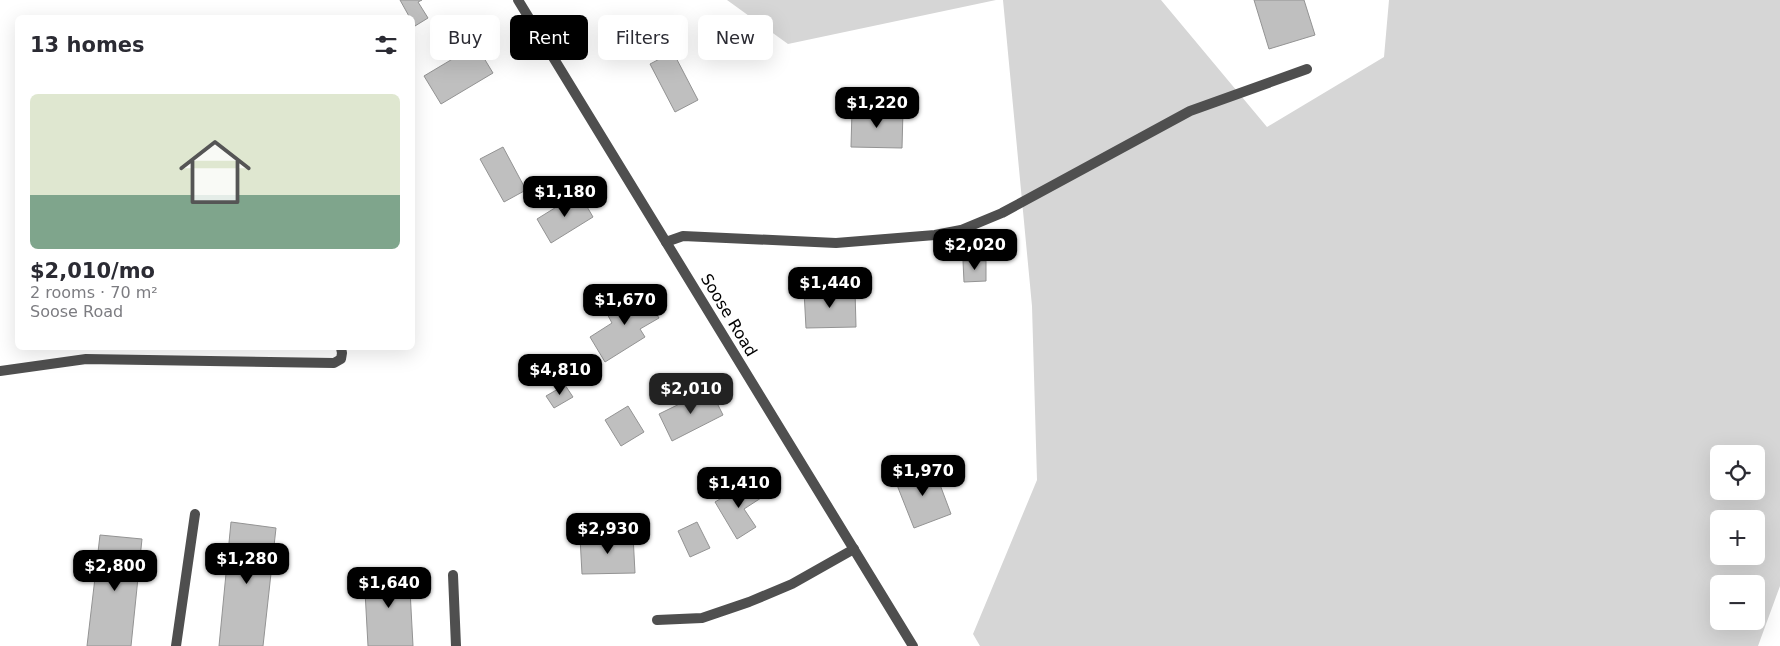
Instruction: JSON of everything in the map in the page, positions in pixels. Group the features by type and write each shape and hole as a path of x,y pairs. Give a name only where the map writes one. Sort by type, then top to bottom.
{"street":[{"name":"Soose Road","path":"518,0 913,646"},
{"path":"666,242 683,236 836,244 935,235 961,230 1002,213 1190,111 1307,69"},
{"path":"0,371 86,359 334,363 340,359 341,350"},
{"path":"176,646 195,514"},
{"path":"657,620 702,618 749,602 792,584 854,549"},
{"path":"452,575 456,646"}],"shaded area":[{"path":"727,0 996,0 788,44 773,33 773,15 748,15"},
{"path":"1003,0 1161,0 1267,127 1384,57 1389,0 1780,0 1780,586 1765,627 1765,575 1710,575 1710,630 1764,630 1758,646 980,646 973,634 1037,480 1032,306"}],"building":[{"path":"400,0 422,0 418,2 428,18 415,26 415,15 408,15"},
{"path":"1254,0 1304,0 1315,35 1269,49"},
{"path":"451,60 485,60 493,73 441,104 424,76"},
{"path":"658,60 677,60 698,100 675,112 650,64"},
{"path":"852,110 903,110 902,148 851,147"},
{"path":"503,147 526,190 504,202 480,159"},
{"path":"579,193 593,217 551,243 537,219"},
{"path":"963,261 986,261 986,281 964,282"},
{"path":"642,290 659,318 640,329 645,337 605,362 590,337 612,323 606,312"},
{"path":"855,290 856,327 806,328 804,291"},
{"path":"565,385 573,397 554,408 546,396"},
{"path":"710,389 723,415 672,441 659,414"},
{"path":"628,406 644,432 621,446 605,420"},
{"path":"933,466 951,514 914,528 895,480"},
{"path":"750,481 761,498 744,509 756,527 737,539 715,502"},
{"path":"231,522 276,528 263,646 219,646"},
{"path":"697,522 710,548 690,557 678,531"},
{"path":"100,535 142,539 131,646 87,646"},
{"path":"633,535 635,573 582,574 580,537"},
{"path":"409,571 413,646 368,646 364,573"}]}
